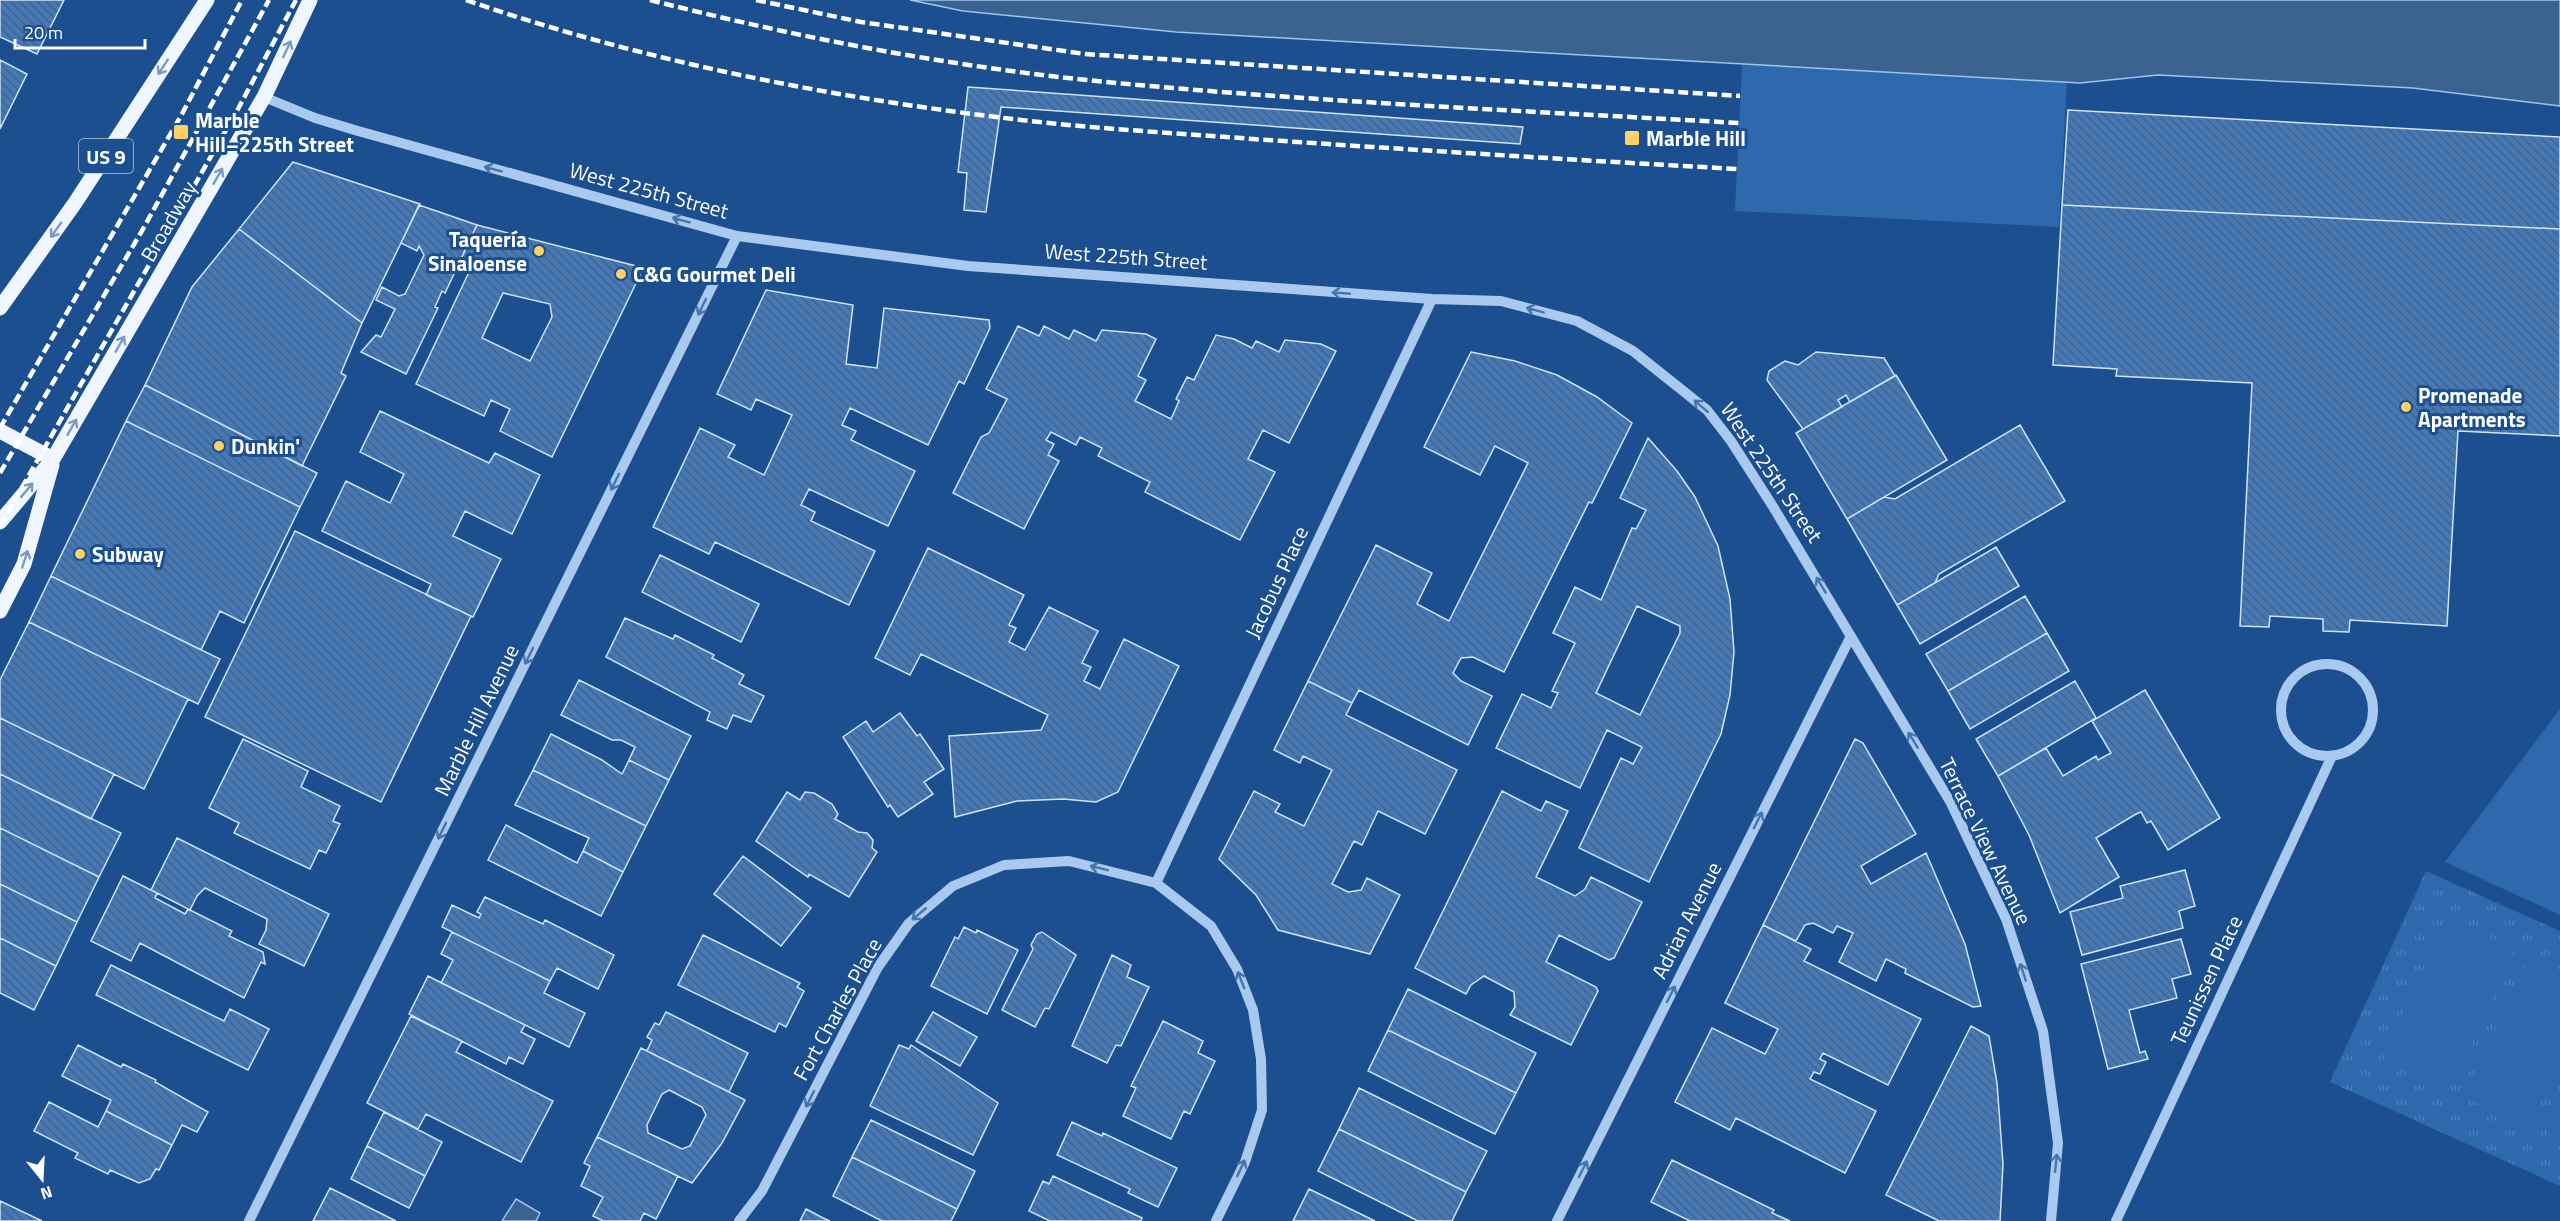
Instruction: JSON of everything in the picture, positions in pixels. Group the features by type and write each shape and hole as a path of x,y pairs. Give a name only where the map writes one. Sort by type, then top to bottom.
{"main road":[{"name":"US 9","path":"0,308 75,203 207,0"},
{"name":"Broadway","path":"0,522 53,459 264,97 310,0"},
{"path":"0,431 53,459"},
{"name":"Broadway","path":"0,611 24,564 53,459"}],"street":[{"name":"West 225th Street","path":"264,97 315,118 358,131 737,236 968,266 1432,299 1501,301 1577,321 1633,351 1707,410 1731,441 1772,505 1851,636"},
{"name":"Marble Hill Avenue","path":"249,1221 737,236"},
{"name":"Jacobus Place","path":"1156,883 1432,299"},
{"name":"Adrian Avenue","path":"1557,1221 1851,636"},
{"name":"Terrace View Avenue","path":"1851,636 1951,803 2006,919 2043,1031 2058,1143 2051,1221"},
{"path":"2329,664 2344,667 2357,675 2367,686 2373,701 2373,717 2368,731 2353,747 2332,756 2317,754 2297,744 2284,726 2281,711 2283,697 2290,683 2301,672 2314,666 2329,664"},
{"name":"Teunissen Place","path":"2116,1221 2332,756"},
{"name":"Fort Charles Place","path":"739,1221 762,1191 878,967 909,923 952,886 1004,865 1069,861 1156,883"},
{"path":"1156,883 1211,926 1237,969 1253,1010 1261,1059 1262,1110 1245,1162 1216,1221"}],"green space":[{"path":"1743,47 2068,62 2059,227 1735,211"},
{"path":"2560,709 2560,915 2445,862"},
{"path":"2426,871 2560,931 2560,1186 2330,1082"},
{"path":"2449,918 2515,949 2449,1090 2383,1060"},
{"path":"2530,956 2560,970 2560,1062 2529,1127 2463,1097"},
{"path":"2560,1108 2560,1141 2548,1135"}],"shaded area":[{"path":"910,0 2560,0 2560,106 2413,88 2158,75 2080,83 1176,32 963,11"},
{"path":"516,1199 540,1213 536,1221 502,1221"}],"building":[{"path":"0,0 64,0 37,54 0,37"},
{"path":"0,60 27,74 0,129"},
{"path":"968,87 1523,127 1520,144 1001,107 986,212 964,210 967,173 958,172"},
{"path":"2068,110 2560,137 2560,229 2062,205"},
{"path":"293,162 420,204 362,323 239,229"},
{"path":"419,205 477,225 445,293 442,291 435,307 438,308 406,374 361,352 376,335 381,337 395,309 376,300 382,287 399,296 405,294 424,255 419,246 417,251 401,243"},
{"name":"Promenade Apartments","path":"2062,205 2560,229 2560,436 2458,431 2447,626 2350,620 2349,632 2323,631 2323,619 2270,616 2269,627 2240,626 2252,383 2116,376 2117,369 2053,365"},
{"path":"477,225 636,266 640,275 552,457 500,431 510,409 491,400 484,416 416,384 470,270 458,265","holes":["503,293 550,304 552,317 530,361 482,338"]},
{"path":"239,229 362,323 341,373 346,376 302,466 145,385 192,287"},
{"path":"766,290 853,305 846,364 877,368 884,308 989,320 990,328 964,384 959,381 928,445 850,408 842,425 856,431 851,440 915,471 888,526 809,489 801,505 815,512 811,521 875,551 849,605 715,542 709,554 653,527 700,428 735,445 728,457 764,475 792,415 756,399 751,410 717,394"},
{"path":"1018,326 1039,336 1044,326 1069,339 1074,330 1096,341 1102,330 1146,334 1156,339 1138,376 1146,380 1135,401 1171,419 1179,401 1176,399 1187,377 1194,380 1216,335 1234,339 1252,348 1256,341 1279,352 1285,340 1321,344 1336,351 1289,443 1263,430 1248,459 1275,472 1240,540 1145,492 1150,482 1098,456 1102,448 1080,437 1076,445 1051,432 1046,440 1054,444 1048,455 1059,461 1024,529 953,493 981,437 989,433 1007,399 986,389"},
{"path":"1471,352 1515,361 1557,375 1597,397 1632,423 1592,503 1589,502 1504,672 1473,657 1461,658 1453,673 1461,681 1492,696 1468,745 1359,690 1352,703 1308,681 1376,545 1432,573 1417,604 1449,621 1528,463 1495,446 1480,475 1424,447"},
{"path":"1816,352 1884,358 1895,376 1850,402 1846,395 1838,400 1842,407 1803,429 1767,380 1769,371 1785,361 1798,365"},
{"path":"1896,375 1947,460 1847,519 1796,433"},
{"name":"Dunkin'","path":"145,385 317,473 300,507 126,421"},
{"path":"380,411 489,463 495,453 540,475 512,534 465,511 453,536 501,559 473,617 426,595 431,584 322,531 346,481 390,503 404,474 360,452"},
{"path":"126,421 300,507 244,623 220,611 201,650 51,576"},
{"path":"2020,425 2065,501 1939,574 1935,583 1897,605 1847,519 1884,497 1895,499"},
{"path":"1648,438 1677,471 1695,497 1718,546 1730,599 1734,652 1730,695 1721,734 1649,882 1579,848 1621,758 1633,764 1642,747 1607,730 1580,788 1496,748 1522,694 1551,708 1558,693 1552,691 1575,643 1553,633 1575,587 1601,600 1632,528 1636,529 1646,510 1620,498","holes":["1637,606 1680,626 1680,633 1640,715 1596,693"]},
{"path":"295,531 471,616 381,802 205,717"},
{"path":"1996,547 2019,586 1920,644 1897,605"},
{"path":"928,548 1024,595 1009,625 1016,628 1009,642 1025,650 1049,607 1098,631 1082,663 1091,667 1084,681 1100,689 1124,639 1179,666 1118,792 1096,802 1063,799 1017,801 955,817 949,736 1041,730 1048,715 921,654 910,675 875,658"},
{"path":"660,555 759,604 741,642 642,592"},
{"path":"51,576 220,659 198,704 29,622"},
{"path":"2025,596 2047,633 1948,691 1926,654"},
{"path":"625,618 673,639 675,635 714,655 712,658 744,675 739,684 764,696 751,722 733,715 727,729 707,720 710,712 606,657"},
{"path":"29,622 188,699 144,789 0,718 0,680"},
{"path":"2047,633 2069,671 1970,729 1948,691"},
{"path":"579,680 691,736 669,780 629,760 635,747 621,740 612,740 561,715"},
{"path":"1308,681 1352,703 1346,715 1457,770 1425,834 1378,811 1362,845 1354,841 1332,884 1348,892 1361,890 1367,878 1400,895 1370,954 1278,930 1256,895 1219,859 1254,791 1280,804 1275,812 1304,826 1332,770 1303,756 1300,763 1274,750"},
{"path":"2075,681 2096,718 1998,776 1976,739"},
{"path":"2145,690 2220,818 2168,850 2151,821 2147,823 2141,812 2136,814 2096,838 2119,877 2060,913 2029,835 1998,776 2046,748 2063,776 2096,756 2098,760 2111,753 2092,721"},
{"path":"900,713 917,736 920,734 944,769 924,782 933,794 898,817 890,805 888,807 843,737 866,721 873,732"},
{"path":"0,718 114,774 91,819 0,774"},
{"path":"551,734 602,760 622,774 629,760 669,780 646,826 533,770"},
{"path":"243,739 308,771 301,787 340,806 333,821 340,824 326,853 319,850 310,869 234,833 239,823 209,808"},
{"path":"1855,739 1863,743 1916,834 1861,866 1871,884 1926,853 1965,944 1981,1006 1973,1007 1905,973 1906,969 1886,959 1876,981 1839,962 1853,933 1837,926 1833,933 1813,923 1805,925 1796,941 1763,925"},
{"path":"533,770 646,826 623,872 583,851 589,838 515,805"},
{"path":"0,774 121,833 99,877 0,828"},
{"path":"1502,791 1541,811 1546,801 1568,811 1536,877 1575,896 1585,889 1591,877 1642,902 1614,958 1609,960 1559,935 1546,962 1596,987 1598,991 1571,1045 1510,1015 1515,1007 1514,992 1484,976 1471,985 1466,994 1415,968"},
{"path":"787,792 800,800 805,792 814,793 832,804 838,814 835,819 858,832 867,833 873,840 872,848 877,852 849,897 809,874 808,877 756,841"},
{"path":"506,825 577,863 583,851 623,872 601,916 488,860"},
{"path":"0,828 99,877 77,922 0,884"},
{"path":"177,838 329,914 304,966 259,944 266,930 267,919 205,888 197,896 190,910 151,890"},
{"path":"743,856 811,908 781,946 714,894"},
{"path":"2185,870 2195,906 2179,911 2183,928 2082,955 2070,912 2123,898 2120,886"},
{"path":"123,876 157,893 155,898 185,914 188,909 232,931 229,936 263,952 265,964 261,962 244,998 140,943 131,961 91,941"},
{"path":"0,884 77,922 56,966 0,938"},
{"path":"485,897 543,924 545,920 614,955 598,989 557,968 550,981 442,927 452,905 479,918 481,914 477,912"},
{"path":"1763,925 1811,949 1804,961 1921,1019 1888,1085 1823,1053 1820,1059 1826,1062 1820,1074 1814,1072 1810,1079 1876,1111 1845,1173 1736,1118 1730,1130 1675,1102 1712,1028 1765,1054 1778,1029 1725,1003"},
{"path":"964,927 976,933 977,930 1018,950 987,1014 931,986 955,937 958,939"},
{"path":"452,932 550,981 544,993 585,1013 569,1047 441,983 453,960 441,954"},
{"path":"1042,932 1076,955 1049,1009 1045,1008 1035,1027 1002,1010 1033,949 1031,945 1037,934"},
{"path":"703,935 800,983 797,987 804,991 786,1027 779,1023 775,1032 678,985"},
{"path":"0,938 56,966 34,1010 0,993"},
{"path":"2181,939 2191,974 2172,979 2177,998 2129,1010 2140,1053 2145,1051 2148,1059 2108,1069 2081,964"},
{"path":"1112,955 1131,965 1127,977 1149,987 1121,1046 1116,1045 1107,1063 1072,1046"},
{"path":"111,965 224,1021 230,1009 269,1029 248,1070 96,995"},
{"path":"428,976 525,1025 521,1032 535,1039 523,1064 509,1057 506,1064 409,1014"},
{"path":"1408,989 1536,1053 1516,1093 1388,1030"},
{"path":"666,1012 748,1053 729,1092 647,1051 652,1040 647,1037 655,1023 659,1025"},
{"path":"933,1012 977,1037 960,1066 916,1041"},
{"path":"411,1016 462,1041 456,1052 553,1101 521,1162 426,1114 418,1129 367,1103"},
{"path":"1163,1021 1203,1041 1198,1053 1215,1061 1190,1114 1184,1111 1171,1139 1123,1116 1136,1088 1131,1086"},
{"path":"1971,1026 1989,1036 1997,1083 2003,1164 2000,1221 1939,1221 1886,1195"},
{"path":"1388,1030 1516,1093 1495,1134 1368,1071"},
{"path":"78,1045 121,1067 123,1064 156,1080 155,1082 208,1112 197,1132 182,1125 172,1145 106,1111 111,1100 62,1076"},
{"path":"899,1045 909,1049 911,1045 998,1103 973,1155 870,1106"},
{"path":"641,1048 745,1100 722,1143 692,1183 597,1137","holes":["669,1090 702,1107 706,1115 690,1146 682,1149 648,1133 647,1125 662,1094"]},
{"path":"1359,1088 1487,1151 1466,1192 1339,1129"},
{"path":"49,1102 98,1127 106,1111 172,1145 159,1170 156,1169 150,1179 139,1183 110,1170 108,1174 75,1158 78,1153 34,1131"},
{"path":"384,1112 442,1142 425,1176 367,1146"},
{"path":"871,1120 975,1171 957,1209 852,1157"},
{"path":"1072,1122 1102,1136 1103,1133 1177,1168 1158,1207 1128,1193 1130,1189 1057,1155"},
{"path":"1339,1129 1466,1192 1452,1221 1418,1221 1318,1171"},
{"path":"597,1137 678,1176 656,1219 644,1213 640,1221 603,1221 593,1216 603,1197 581,1186 590,1166 584,1163"},
{"path":"367,1146 425,1176 409,1208 351,1179"},
{"path":"852,1157 957,1209 951,1221 882,1221 833,1196"},
{"path":"1672,1160 1774,1210 1772,1213 1790,1221 1690,1221 1651,1202"},
{"path":"1053,1176 1142,1218 1141,1221 1050,1221 1029,1211 1043,1181 1049,1184"},
{"path":"330,1188 396,1221 313,1221"},
{"path":"1309,1189 1375,1221 1293,1221"},
{"path":"0,1201 42,1221 0,1221"},
{"path":"806,1209 823,1218 830,1221 800,1221"}],"railway":[{"path":"0,428 182,114 242,0"},
{"path":"0,473 143,229 269,0"},
{"path":"0,526 238,109 296,0"},
{"path":"466,0 602,42 740,75 880,101 951,111 1137,131 1737,169"},
{"path":"650,0 763,27 876,50 1049,76 1343,101 1739,123"},
{"path":"756,0 861,22 1085,54 1740,96"}],"place":[{"name":"Marble Hill–225th Street","path":"181,132"},
{"name":"Marble Hill","path":"1632,138"},
{"name":"Taquería Sinaloense","path":"539,251"},
{"name":"C&G Gourmet Deli","path":"621,274"},
{"name":"Promenade Apartments","path":"2406,407"},
{"name":"Dunkin'","path":"219,446"},
{"name":"Subway","path":"80,554"}]}
